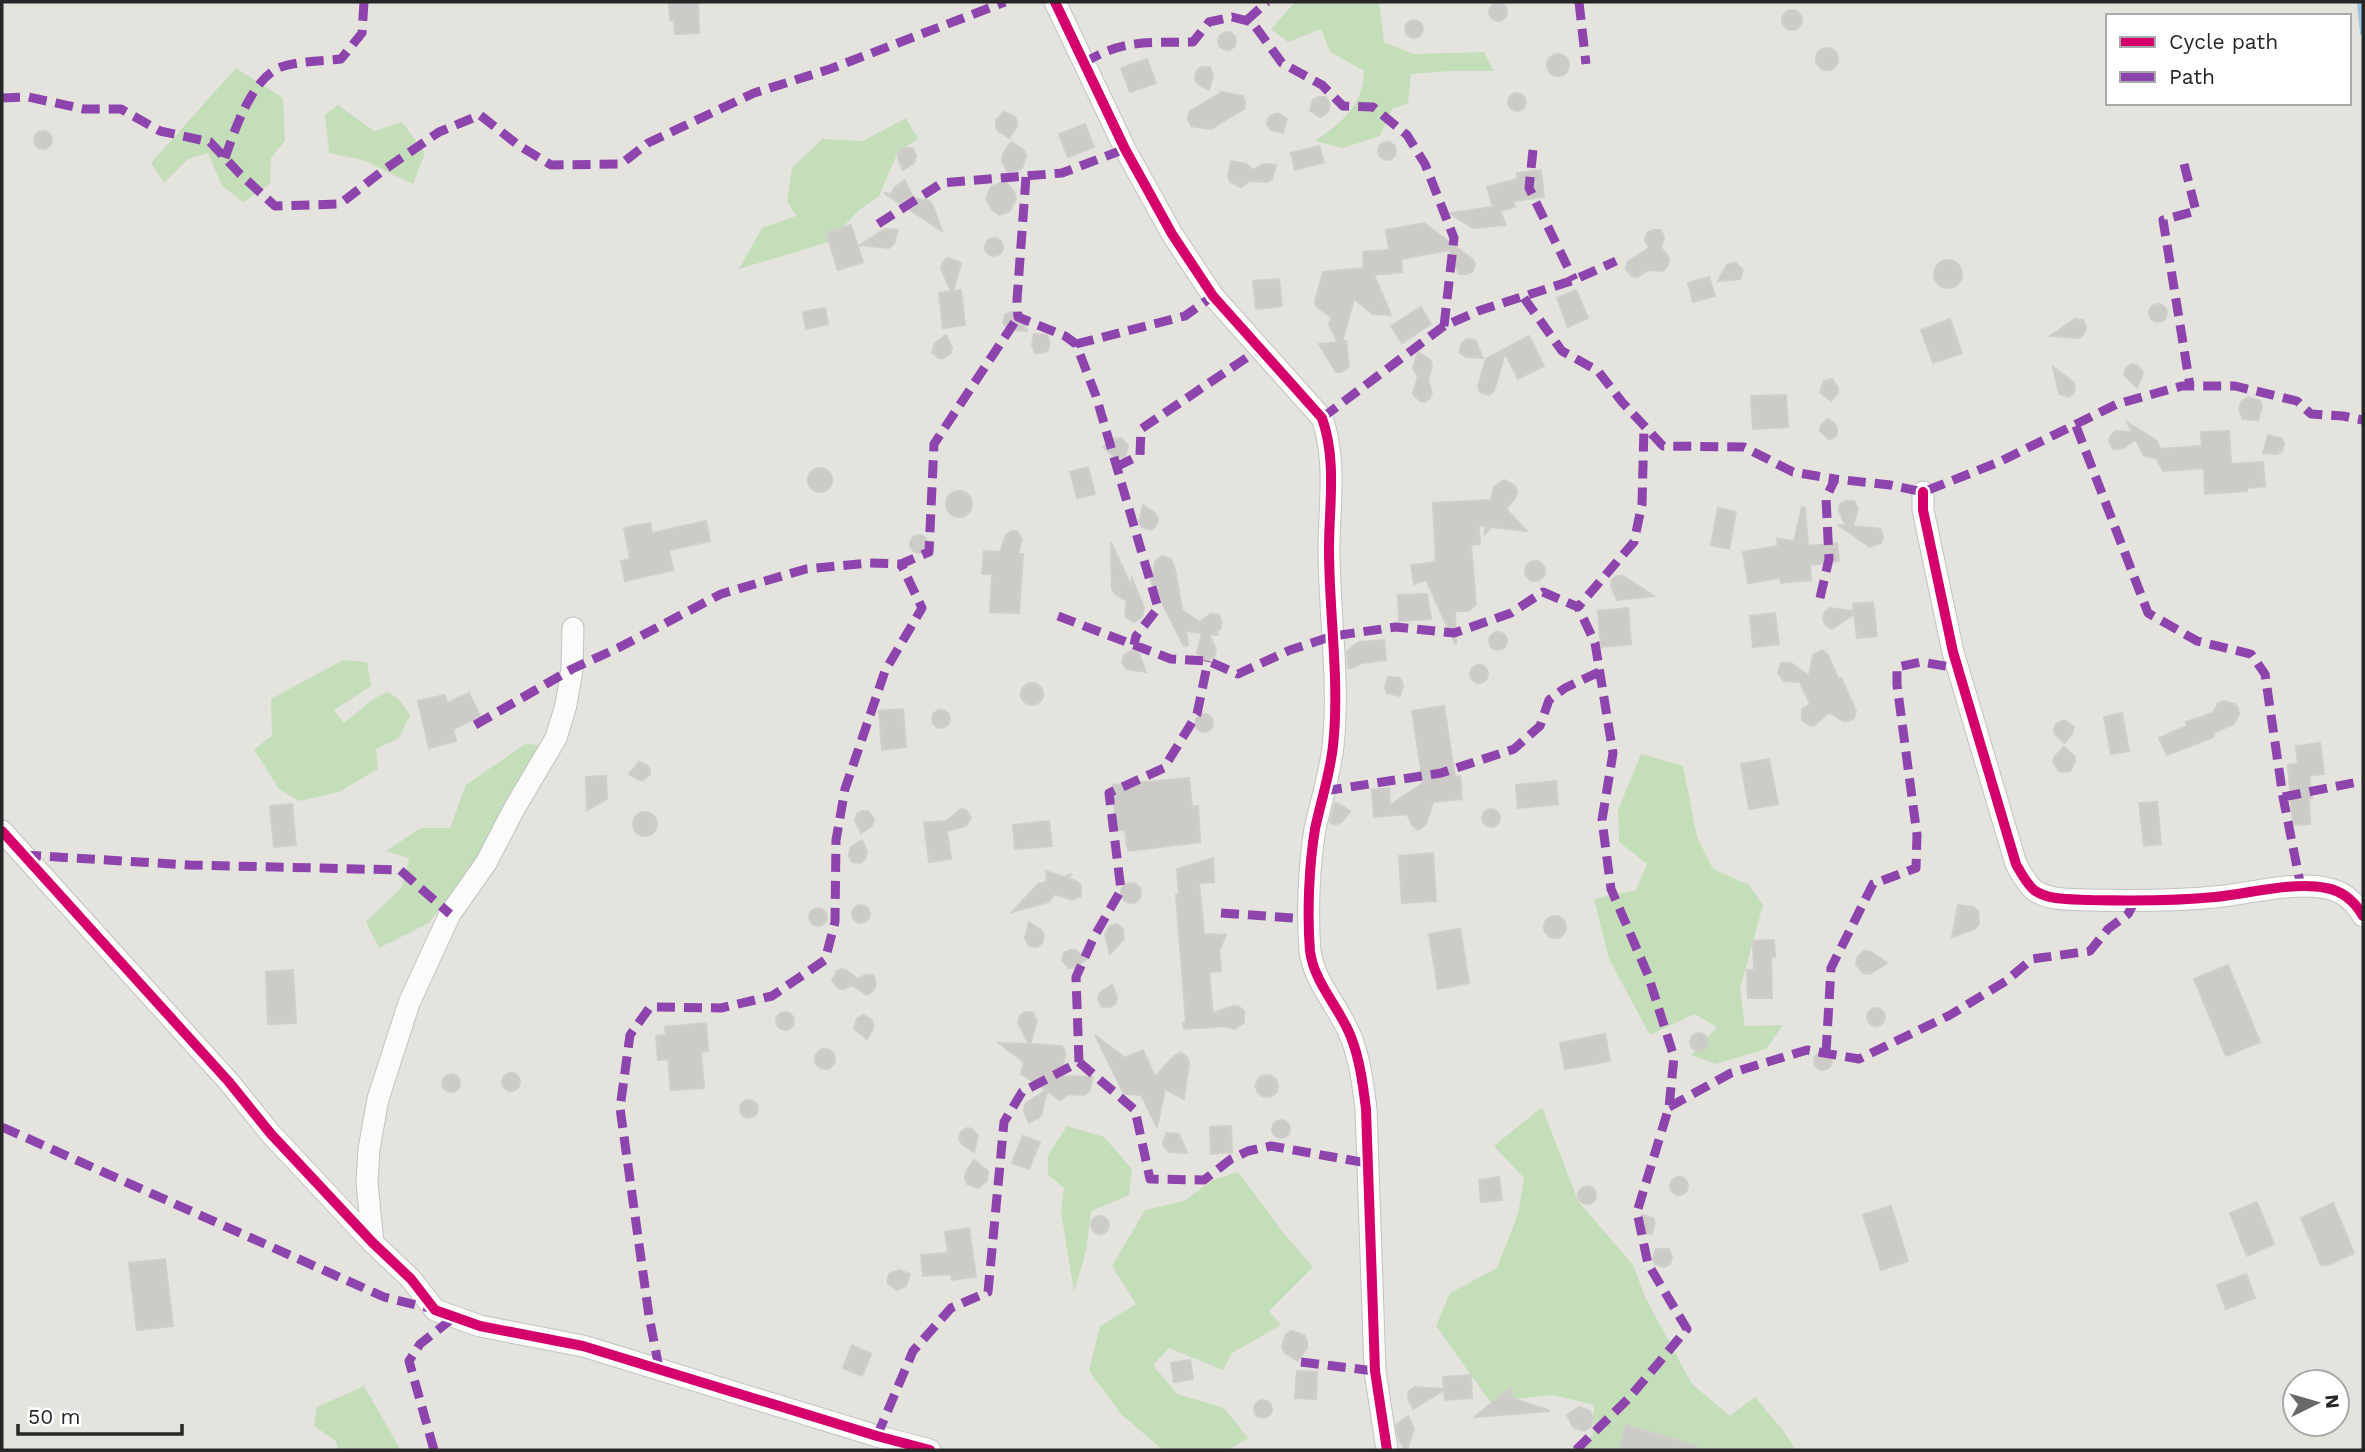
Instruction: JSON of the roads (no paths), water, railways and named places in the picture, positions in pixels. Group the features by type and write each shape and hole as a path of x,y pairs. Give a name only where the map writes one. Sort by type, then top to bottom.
{"street":[{"path":"1055,2 1125,149 1172,234 1213,296 1322,418 1329,437 1333,736 1331,759 1315,832 1309,919 1315,969 1351,1035 1363,1082 1375,1371 1387,1450"},
{"path":"1923,492 1923,510 1955,660 2015,864 2035,890 2048,897 2135,901 2213,897 2301,887 2327,888 2346,895 2363,916"},
{"path":"373,1243 367,1183 377,1099 409,1003 450,914 486,863 514,808 556,738 566,705 572,668 573,628"},
{"path":"2,831 229,1082 271,1134 373,1243 411,1279 435,1310 480,1326 583,1346 930,1450"}],"waterway":[{"path":"2360,2 2363,33"}]}
